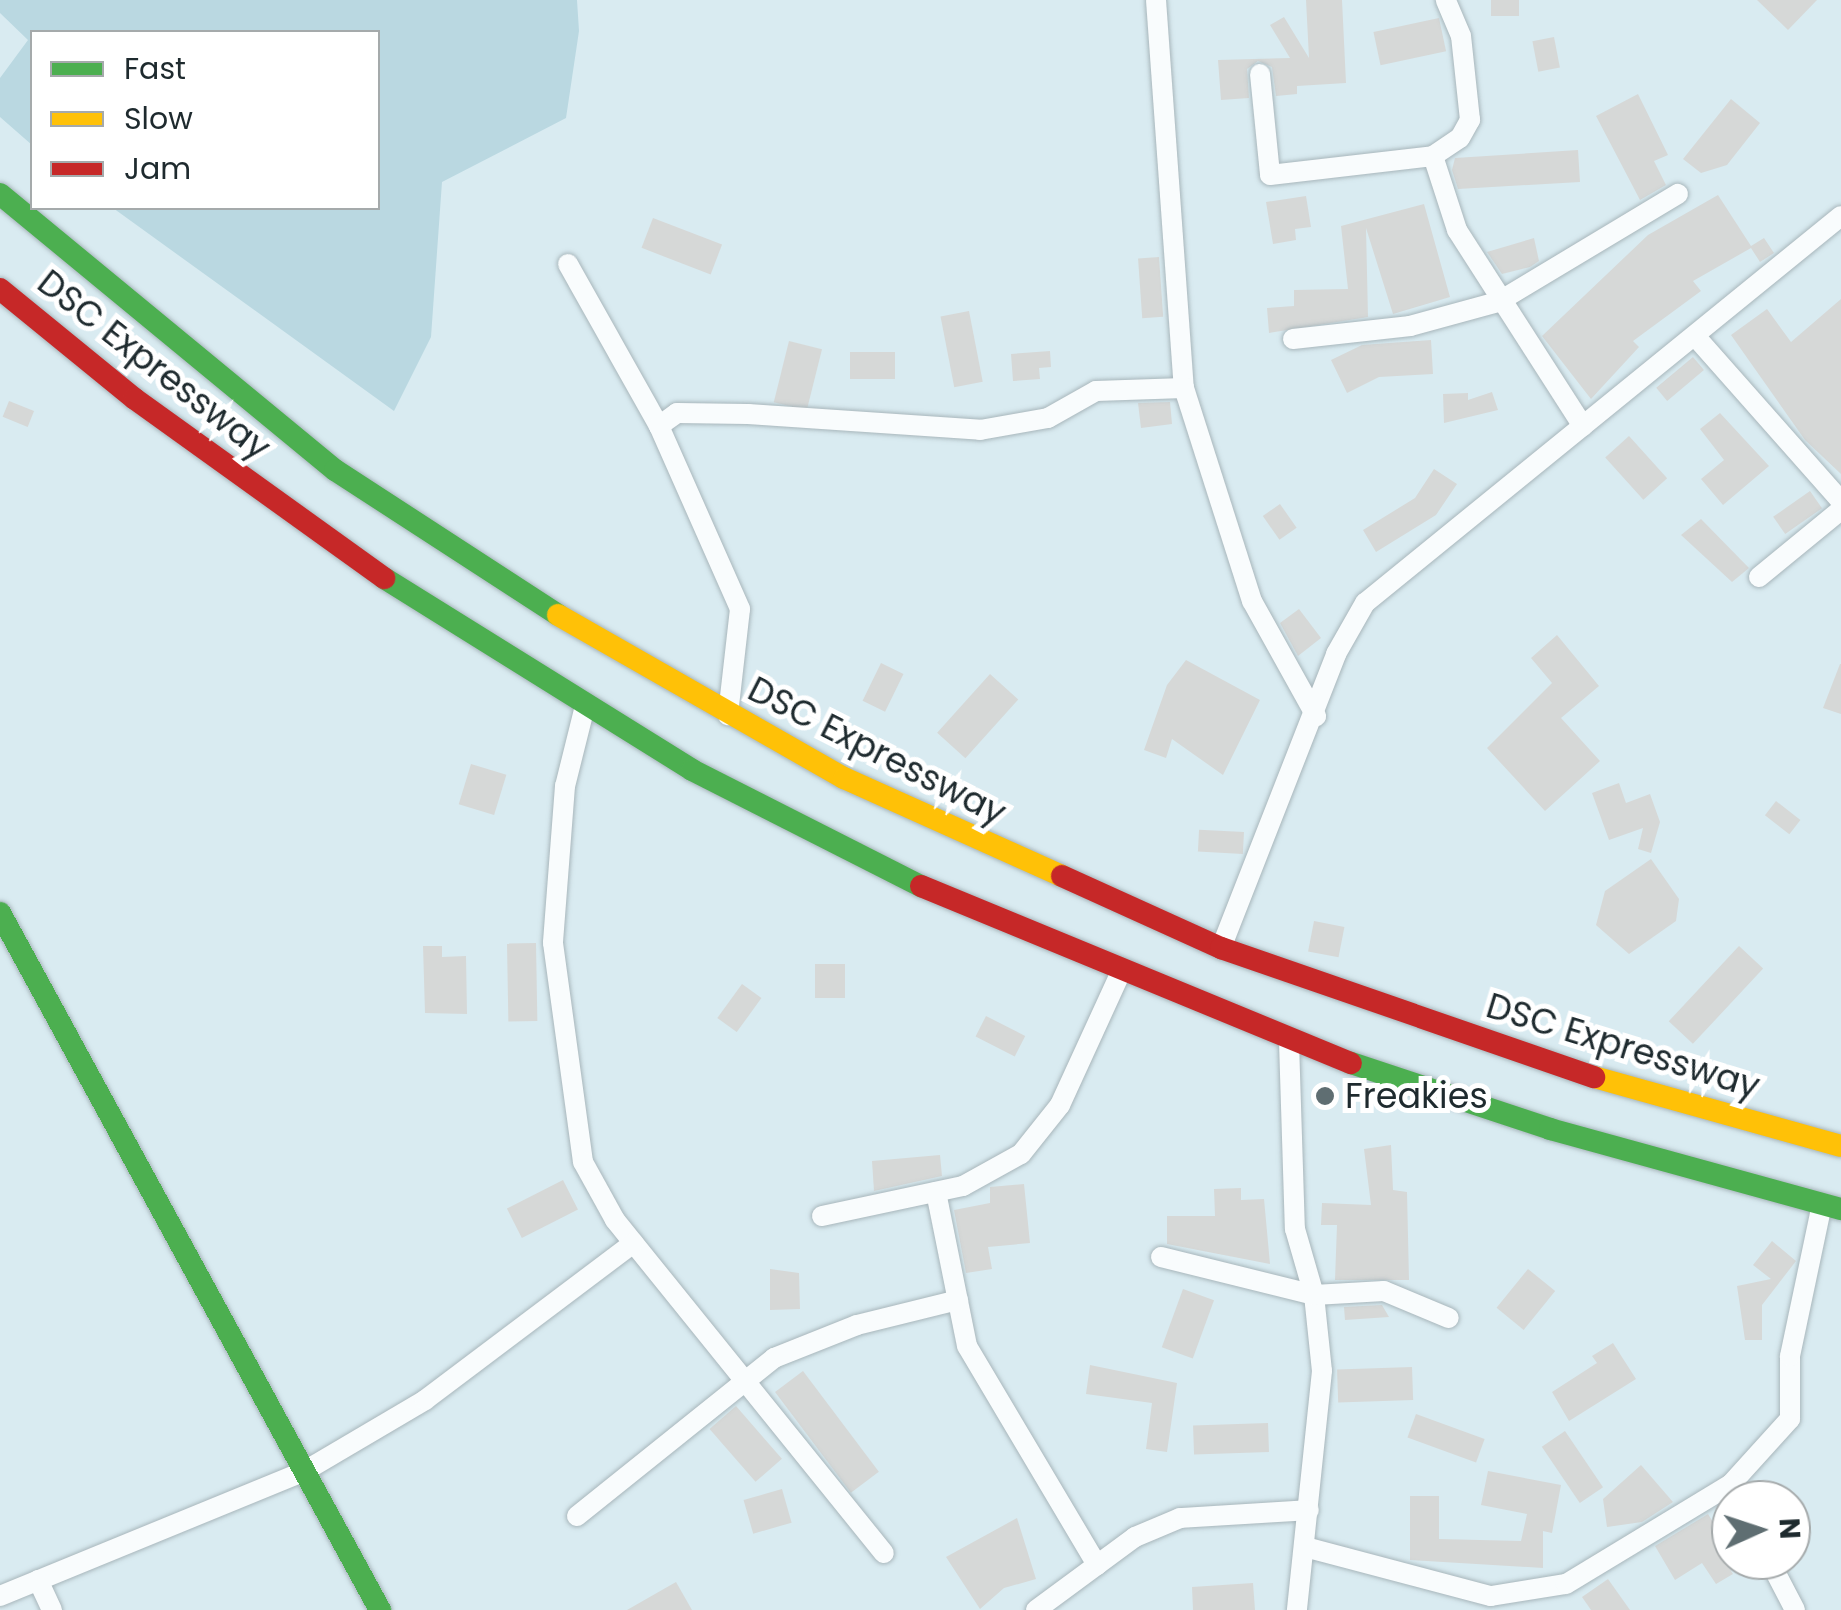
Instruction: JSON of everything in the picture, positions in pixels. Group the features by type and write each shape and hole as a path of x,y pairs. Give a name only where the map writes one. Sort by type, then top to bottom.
{"main road":[{"name":"DSC Expressway","path":"0,194 105,288 335,470 613,650 908,809 1221,948 1616,1084 1841,1146"},
{"name":"DSC Expressway","path":"0,289 312,532 585,706 879,868 1120,974 1289,1042 1550,1129 1832,1207"},
{"path":"0,913 380,1610"}],"street":[{"path":"1156,0 1184,388 1252,601 1316,716"},
{"path":"1260,74 1270,175 1432,156 1460,138 1470,120 1461,36 1446,0"},
{"path":"1432,156 1457,230 1498,302 1583,426"},
{"path":"1293,339 1410,326 1498,302 1678,194"},
{"path":"1221,948 1316,716 1336,654 1365,603 1838,224"},
{"path":"568,264 659,426 740,610 728,715"},
{"path":"1694,336 1841,502"},
{"path":"659,426 677,413 980,430 1048,418 1096,392 1184,388"},
{"path":"1758,577 1841,510"},
{"path":"585,706 566,786 552,944 583,1162 634,1243 884,1552"},
{"path":"822,1216 936,1192 1021,1154 1060,1105 1120,974"},
{"path":"1289,1042 1295,1229 1314,1295 1322,1371 1297,1610"},
{"path":"936,1192 958,1300 987,1390 1097,1565"},
{"path":"1742,1480 1790,1418 1790,1356 1832,1207"},
{"path":"0,1596 303,1472 425,1400 634,1243"},
{"path":"1162,1257 1314,1295 1384,1292 1449,1318"},
{"path":"577,1516 744,1379 857,1325 958,1300"},
{"path":"1305,1546 1490,1596 1566,1584 1711,1504"},
{"path":"1036,1610 1097,1565 1180,1518 1310,1510"},
{"path":"38,1580 52,1610"},
{"path":"1779,1580 1795,1610"}],"shaded area":[{"path":"0,0 577,0 579,31 566,118 442,182 431,337 394,411 116,210 380,210 380,30 30,30 30,143 0,117 0,78 28,40 0,13"}],"building":[{"path":"1306,0 1342,0 1346,83 1297,86 1297,94 1276,96 1272,67 1258,61 1247,69 1249,98 1221,100 1218,60 1290,58 1270,25 1284,17 1309,58"},
{"path":"1491,0 1519,0 1519,16 1491,16"},
{"path":"1757,0 1817,0 1788,30"},
{"path":"1439,18 1446,51 1381,65 1373,32"},
{"path":"1554,37 1560,67 1538,72 1532,41"},
{"path":"1638,94 1668,155 1654,161 1666,185 1640,200 1596,116"},
{"path":"1731,99 1760,123 1727,165 1701,173 1683,159"},
{"path":"1578,150 1580,182 1458,189 1452,170 1455,158"},
{"path":"1718,195 1751,246 1764,238 1774,253 1760,262 1751,248 1693,281 1701,291 1633,341 1639,347 1591,399 1542,336 1648,235"},
{"path":"1306,196 1311,227 1295,229 1296,240 1273,244 1266,202"},
{"path":"1424,204 1450,297 1393,314 1366,228 1368,317 1269,333 1267,308 1294,306 1294,290 1348,289 1341,226"},
{"path":"653,218 722,245 711,274 642,248"},
{"path":"1534,238 1539,261 1530,267 1502,274 1487,252"},
{"path":"1159,257 1163,317 1142,318 1138,258"},
{"path":"1841,299 1841,474 1805,440 1731,335 1767,309 1791,342"},
{"path":"969,311 983,382 954,387 941,317"},
{"path":"1431,340 1433,374 1379,377 1347,393 1331,360 1362,345"},
{"path":"789,341 822,349 807,410 774,402"},
{"path":"1050,351 1051,367 1039,368 1040,379 1013,381 1011,354"},
{"path":"850,352 895,352 895,379 850,379"},
{"path":"1693,357 1704,370 1667,401 1656,388"},
{"path":"1492,392 1498,410 1444,423 1443,394 1468,393 1468,400"},
{"path":"9,401 34,411 28,427 3,417"},
{"path":"1170,402 1172,424 1141,428 1138,403"},
{"path":"1720,413 1769,466 1723,505 1701,479 1724,460 1700,429"},
{"path":"1629,436 1667,478 1643,500 1605,457"},
{"path":"1434,469 1457,484 1436,515 1376,552 1363,530 1415,498"},
{"path":"1810,491 1822,508 1785,534 1773,517"},
{"path":"1280,504 1297,528 1279,540 1263,516"},
{"path":"1701,519 1749,568 1732,582 1681,535"},
{"path":"1299,609 1321,638 1298,656 1280,623"},
{"path":"1557,635 1599,686 1561,718 1600,761 1545,811 1487,748 1552,683 1531,658"},
{"path":"1186,660 1260,700 1223,775 1172,739 1166,758 1144,750 1167,685"},
{"path":"881,663 903,674 885,712 863,701"},
{"path":"1841,664 1841,714 1823,708"},
{"path":"990,674 1018,699 965,758 937,733"},
{"path":"471,764 506,775 494,815 459,804"},
{"path":"1619,783 1626,803 1650,794 1660,822 1651,853 1638,849 1643,828 1609,840 1592,793"},
{"path":"1776,801 1800,820 1789,834 1765,815"},
{"path":"1199,830 1244,832 1243,854 1198,852"},
{"path":"1651,859 1679,899 1676,921 1629,954 1596,925 1605,891"},
{"path":"1314,921 1344,927 1339,957 1308,951"},
{"path":"536,943 537,1021 508,1021 507,944"},
{"path":"423,946 442,946 442,957 466,956 467,1014 425,1013"},
{"path":"1739,946 1763,969 1693,1044 1669,1021"},
{"path":"815,964 845,964 845,998 815,998"},
{"path":"742,984 761,998 737,1032 717,1018"},
{"path":"986,1016 1025,1036 1015,1056 976,1036"},
{"path":"1391,1145 1393,1190 1407,1192 1409,1280 1335,1280 1337,1225 1321,1225 1322,1203 1371,1205 1364,1149"},
{"path":"940,1155 942,1176 874,1191 872,1161"},
{"path":"563,1180 578,1209 522,1238 507,1209"},
{"path":"1024,1184 1030,1243 988,1247 992,1269 966,1273 954,1210 990,1203 990,1187"},
{"path":"1241,1188 1241,1200 1264,1199 1270,1264 1167,1244 1167,1216 1215,1216 1214,1189"},
{"path":"1772,1241 1796,1261 1762,1305 1762,1340 1745,1340 1737,1286 1771,1279 1753,1265"},
{"path":"770,1269 799,1273 800,1309 770,1310"},
{"path":"1528,1269 1555,1291 1524,1330 1497,1308"},
{"path":"1183,1289 1214,1300 1193,1359 1162,1347"},
{"path":"1382,1305 1389,1317 1345,1320 1344,1307"},
{"path":"1613,1343 1636,1379 1569,1421 1552,1392 1597,1363 1592,1356"},
{"path":"1090,1365 1177,1383 1167,1452 1146,1449 1152,1403 1086,1394"},
{"path":"1412,1367 1413,1400 1338,1403 1337,1370"},
{"path":"803,1371 879,1472 851,1493 775,1392"},
{"path":"736,1406 782,1459 756,1482 710,1429"},
{"path":"1416,1414 1485,1439 1476,1462 1407,1437"},
{"path":"1268,1423 1269,1452 1194,1455 1193,1426"},
{"path":"1565,1431 1603,1487 1580,1503 1542,1447"},
{"path":"1641,1465 1673,1502 1642,1522 1607,1527 1603,1499"},
{"path":"1488,1471 1561,1485 1552,1533 1543,1531 1543,1568 1410,1560 1410,1496 1439,1496 1439,1539 1521,1541 1527,1514 1481,1505"},
{"path":"782,1489 792,1523 753,1534 744,1500"},
{"path":"1708,1514 1711,1576 1702,1563 1675,1580 1655,1546"},
{"path":"1017,1518 1036,1579 1004,1588 980,1609 946,1557"},
{"path":"1608,1579 1630,1610 1591,1610 1582,1597"},
{"path":"676,1582 692,1610 627,1610"},
{"path":"1253,1583 1255,1610 1193,1610 1192,1587"}],"traffic: fast":[{"path":"0,194 335,470 558,615"},
{"path":"384,578 692,770 921,886"},
{"path":"0,913 380,1610"},
{"path":"1351,1063 1550,1129 1841,1209"}],"traffic: slow":[{"path":"558,615 844,778 1062,876"},
{"path":"1594,1077 1841,1146"}],"traffic: jam":[{"path":"0,289 135,399 384,578"},
{"path":"1062,876 1221,948 1594,1077"},
{"path":"921,886 1351,1063"}],"place":[{"name":"Freakies","path":"1325,1096"}]}
